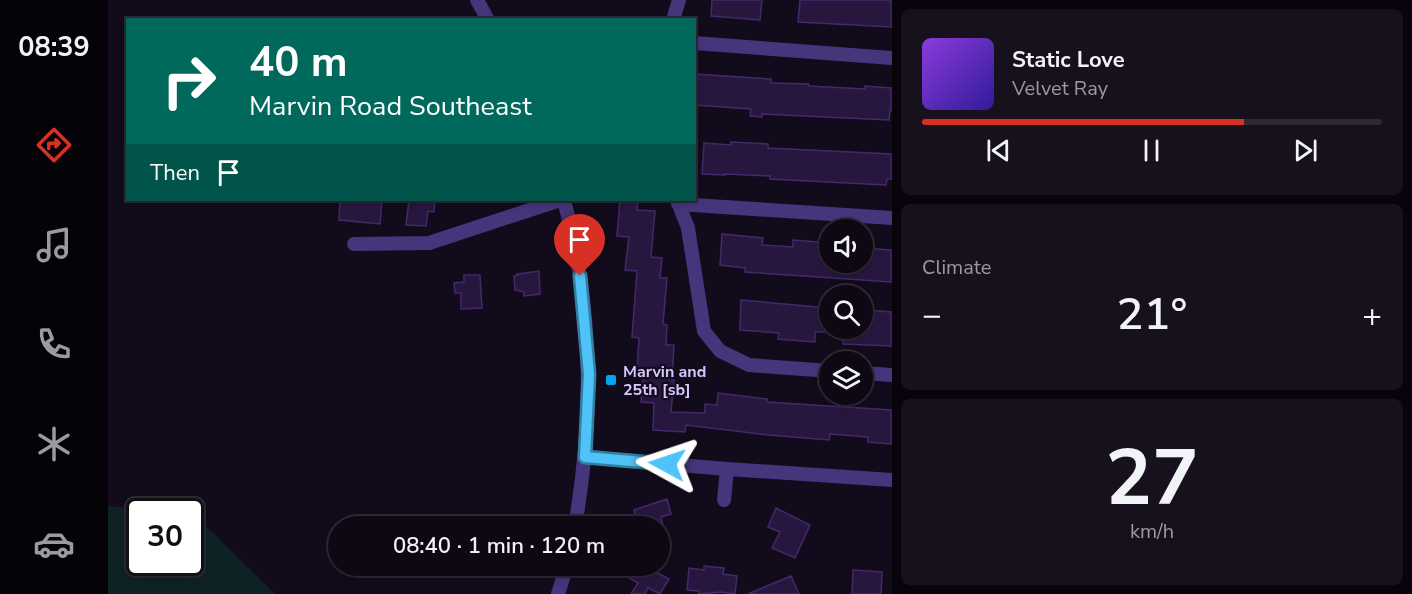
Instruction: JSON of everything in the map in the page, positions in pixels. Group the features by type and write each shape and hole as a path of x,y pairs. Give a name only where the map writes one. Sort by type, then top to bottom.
{"street":[{"path":"477,0 487,18"},
{"path":"674,18 679,0"},
{"path":"696,43 891,58"},
{"path":"354,244 429,243 559,201"},
{"path":"562,201 575,244 585,309 589,374 585,457 576,516"},
{"path":"819,370 749,365 720,351 705,331 688,228 678,202 891,218"},
{"path":"873,374 891,375"},
{"path":"585,457 891,480"},
{"path":"724,500 727,469"},
{"path":"558,594 564,576"}],"green space":[{"path":"108,506 126,507 126,576 204,576 204,524 275,594 108,594"}],"building":[{"path":"712,0 762,0 760,20 711,16"},
{"path":"800,0 891,0 891,27 798,22"},
{"path":"696,74 771,79 771,83 809,84 809,86 891,88 889,120 762,114 762,117 750,116 751,109 696,105"},
{"path":"731,142 768,144 768,148 891,154 891,179 887,179 886,185 770,179 770,176 702,174 704,143 731,145"},
{"path":"340,201 382,201 380,224 339,220"},
{"path":"409,201 435,201 434,212 428,211 426,226 406,225"},
{"path":"620,201 638,201 637,210 655,211 651,257 662,258 660,278 667,278 663,324 667,325 666,345 674,345 671,412 705,413 705,404 717,405 718,393 767,399 767,402 891,410 891,444 868,442 868,437 830,434 829,440 686,425 685,432 653,430 654,403 641,402 644,370 637,370 639,338 632,337 637,271 625,270 629,237 617,236"},
{"path":"722,234 763,238 762,245 793,247 793,240 819,242 819,273 873,273 873,249 891,250 891,282 745,272 745,268 720,265"},
{"path":"539,271 540,294 524,296 524,292 515,290 514,276"},
{"path":"464,275 480,275 482,308 461,309 461,293 455,293 454,283 464,282"},
{"path":"741,300 819,307 819,332 815,332 815,342 778,339 779,333 740,330"},
{"path":"873,310 891,312 891,346 843,344 843,339 873,339"},
{"path":"667,499 671,514 636,516 634,510"},
{"path":"776,508 810,525 795,558 772,548 780,532 768,527"},
{"path":"704,566 724,568 723,574 737,576 735,594 721,592 699,594 699,591 687,590 689,568 704,570"},
{"path":"853,570 882,572 881,594 852,594"},
{"path":"626,576 663,576 669,579 660,594 648,588 645,594 631,594 638,583"},
{"path":"791,576 799,594 748,594"}],"place":[{"name":"Marvin and 25th [sb]","path":"611,380"}],"route":[{"path":"580,276 585,309 589,374 585,457 667,464"}]}
